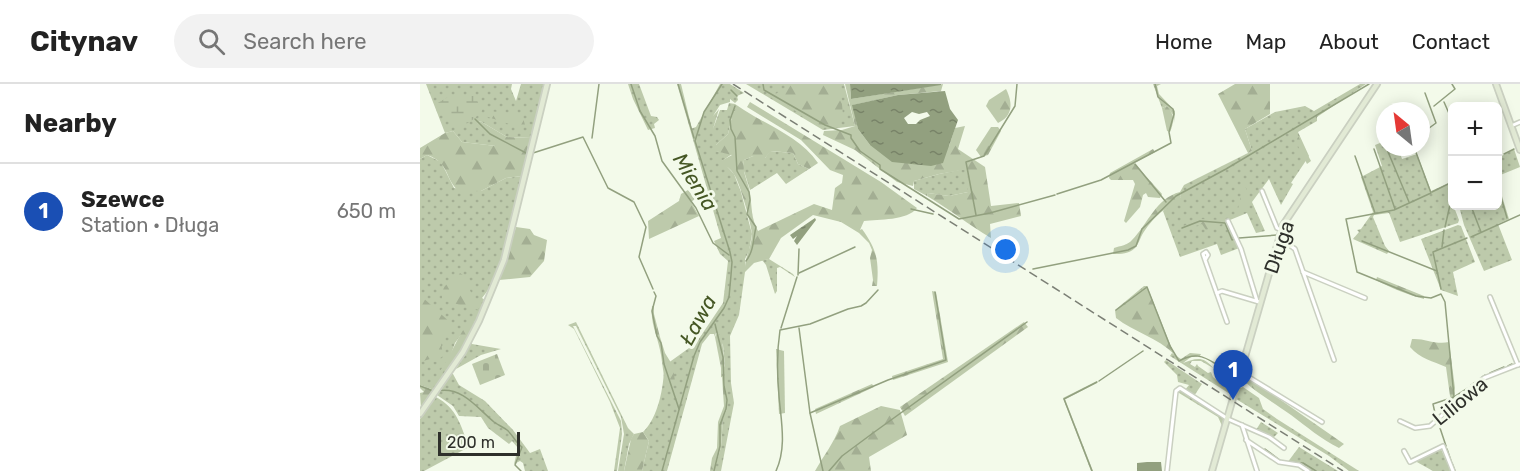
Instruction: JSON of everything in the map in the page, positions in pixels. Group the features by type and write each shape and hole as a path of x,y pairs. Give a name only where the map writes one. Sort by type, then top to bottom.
{"street":[{"path":"420,414 463,352 494,288 504,260 547,84"},
{"name":"Długa","path":"1212,471 1242,373 1259,302 1281,230 1377,84"},
{"path":"1496,84 1520,150"},
{"path":"1512,126 1520,122"},
{"path":"1262,191 1278,229 1281,230"},
{"path":"1228,221 1241,249 1259,302"},
{"path":"1279,238 1295,249 1334,360"},
{"path":"1205,260 1227,322"},
{"path":"1303,272 1365,297"},
{"path":"1217,293 1222,291 1259,302"},
{"path":"1490,297 1519,365"},
{"name":"Liliowa","path":"1400,422 1415,428 1430,426 1484,378 1519,365"},
{"path":"1242,373 1322,422"},
{"path":"1167,471 1176,391 1180,388 1228,419 1269,437 1284,448"},
{"path":"1242,425 1257,471"},
{"path":"1246,440 1279,462 1299,465 1308,471"},
{"path":"1404,451 1410,462 1443,446 1453,471"}],"green space":[{"path":"426,84 512,84 511,89 516,101 521,84 544,84 531,138 507,137 480,121 476,126 497,142 496,146 462,142 453,131 445,133"},
{"path":"628,84 639,84 651,116 659,120 654,124 655,128 648,130"},
{"path":"677,84 681,84 692,129 690,129"},
{"path":"720,84 730,84 744,93 737,96 738,100 735,103 730,99 730,102 720,105 713,116 719,109 713,129 720,110 727,110 729,103 744,110 733,112 728,134 716,145 716,151 732,154 722,161 734,174 752,234 745,259 739,315 730,336 731,383 734,403 721,471 714,471 721,447 723,418 727,409 724,378 721,377 721,368 725,367 723,345 716,332 715,337 714,334 710,334 702,344 667,471 642,471 649,441 643,432 653,419 659,402 664,366 696,343 723,303 728,261 720,254 714,241 721,238 690,129 696,127"},
{"path":"746,84 844,84 855,126 823,130"},
{"path":"791,84 840,84 843,115 834,128 811,120 774,95"},
{"path":"845,84 852,84 850,85 851,99 943,84 941,91 898,95 853,105 858,129 870,145 949,146 955,128 965,126 958,149 985,167 991,206 1019,203 1021,216 990,224 991,238 927,196 928,193 949,196 968,192 968,169 914,181 913,186 897,182 855,150 823,135 824,131 842,130 855,126"},
{"path":"1153,84 1161,84 1157,86 1159,94 1175,111 1174,123 1173,115 1167,106 1162,108"},
{"path":"1235,84 1270,84 1270,114 1245,129 1252,151 1248,153 1218,94"},
{"path":"1360,84 1366,84 1317,117 1317,121 1298,132 1309,156 1291,183 1293,184 1281,205 1269,179 1252,202 1265,231 1256,233 1247,213 1230,220 1242,247 1221,255 1217,244 1180,257 1163,211 1181,197 1180,192 1184,185 1252,151 1245,129 1275,112 1305,106 1314,111"},
{"path":"1006,89 1010,99 1010,109 1007,117 998,123 986,106 989,100"},
{"path":"475,96 482,111 468,123 462,125 456,125 446,119 436,104 448,97"},
{"path":"750,102 881,182 917,208 900,217 864,221 860,230 862,229 874,249 878,269 877,286 872,286 870,258 872,250 869,243 859,233 841,222 813,215 781,238 769,259 754,263 745,272 752,235 748,214 735,176 730,169 722,165 721,161 732,155 715,151 716,145 728,134 733,112 744,110 784,133 803,146 818,163 809,169 798,164 793,153 771,151 759,162 753,156 744,160 753,217 758,231 814,204 832,210 835,188 842,183 843,175 830,170 801,140 747,107"},
{"path":"1167,106 1173,119 1170,132 1167,131 1162,108"},
{"path":"487,111 522,114 525,125 519,131 515,126 486,116"},
{"path":"480,121 507,137 531,138 522,176 506,178 481,191 460,192 451,182 440,162 427,155 420,159 420,148 445,133 453,131 462,142 496,146 496,142 475,126"},
{"path":"991,127 998,127 1001,131 988,155 981,157 976,150"},
{"path":"1297,134 1311,161 1307,164 1293,136"},
{"path":"1153,149 1155,152 1134,163 1162,194 1160,198 1148,197 1146,193 1143,195 1140,207 1126,223 1124,221 1135,184 1133,180 1111,180 1110,173"},
{"path":"1514,149 1520,167 1502,174 1502,156"},
{"path":"770,151 793,153 798,164 809,169 786,184 777,173 750,190 743,168 744,160 753,156 765,158"},
{"path":"427,155 441,162 454,188 481,191 506,178 522,176 504,256 498,271 482,298 485,300 476,322 471,321 455,343 441,371 445,374 434,390 420,385 420,159"},
{"path":"1379,156 1401,156 1402,159 1418,156 1431,191 1448,184 1448,210 1455,210 1458,223 1400,242 1389,213 1374,215 1389,251 1387,254 1353,239 1359,232 1357,230 1361,229 1373,212 1361,177 1382,166"},
{"path":"969,168 968,192 949,196 928,193 927,196 914,189 914,181"},
{"path":"1243,186 1246,188 1249,203 1246,212 1238,209"},
{"path":"688,190 695,199 691,202 699,216 649,239 648,221 679,201 681,194"},
{"path":"1180,192 1181,197 1178,201 1155,218 1133,250 1128,253 1113,254 1114,248 1126,244 1138,234 1158,206"},
{"path":"1502,196 1509,219 1498,224 1512,260 1484,271 1464,225 1460,210 1502,210"},
{"path":"1200,219 1224,221 1206,230 1202,224 1183,230 1181,227"},
{"path":"1458,225 1461,226 1475,262 1453,272 1458,296 1441,290 1421,239"},
{"path":"516,227 530,229 534,235 547,240 544,261 530,277 499,280"},
{"path":"769,259 795,277 780,267 777,268 775,294 766,265 762,260"},
{"path":"460,273 470,280 469,288 479,310 442,300 442,293 446,285"},
{"path":"1377,277 1424,296 1424,299 1388,286 1376,280"},
{"path":"1147,286 1174,354 1168,348 1116,318 1115,310"},
{"path":"932,291 936,292 948,362 893,380 892,376 943,359"},
{"path":"420,295 453,325 441,342 443,356 435,362 430,359 420,362"},
{"path":"652,306 654,306 654,314 665,353 673,366 675,382 669,388 653,323"},
{"path":"471,320 476,322 445,374 442,373 440,371"},
{"path":"576,322 628,428 634,434 629,444 624,471 618,471 624,434 621,417 576,326 573,326 621,421 622,434 617,471 614,471 620,428 610,402 574,329 568,325"},
{"path":"1024,322 1028,327 905,416 900,407"},
{"path":"718,331 722,339 725,368 721,368 715,337"},
{"path":"1412,339 1439,343 1449,342 1455,388 1454,399 1450,396 1446,367 1414,351 1410,347"},
{"path":"472,340 472,344 501,349 481,355 456,369"},
{"path":"776,349 784,351 785,413 779,414"},
{"path":"1172,353 1181,359 1190,353 1201,354 1183,363 1195,359 1206,361 1213,368 1201,361 1192,361 1190,364 1195,367 1197,364 1208,373 1211,372 1220,383 1234,380 1236,382 1234,392 1230,394 1170,356"},
{"path":"497,354 505,375 480,385 472,364"},
{"path":"1166,360 1202,384 1194,396 1184,391 1189,385 1178,382 1177,375 1164,362"},
{"path":"451,374 459,385 485,401 513,430 530,453 540,449 548,471 525,471 520,461 514,464 518,448 512,441 509,444 488,428 481,417 459,416 453,406 437,395"},
{"path":"722,377 724,378 727,409 723,418 721,447 714,471 710,471 712,458 717,448 718,422 724,406"},
{"path":"1247,378 1344,444 1339,448 1320,437 1249,386 1244,381"},
{"path":"1097,381 1065,399 1093,471 1091,471 1063,398"},
{"path":"872,384 874,387 816,414 815,409"},
{"path":"420,385 434,390 421,408 420,393 424,392"},
{"path":"1243,387 1259,398 1263,409 1359,471 1349,471 1329,456 1236,399 1240,388"},
{"path":"1179,389 1221,416 1225,421 1223,428 1218,417 1179,393 1177,391"},
{"path":"436,397 454,412 469,447 420,471 420,419"},
{"path":"881,406 900,410 907,435 869,457 871,471 815,471 840,426"},
{"path":"1261,422 1278,433 1273,438 1256,430"},
{"path":"643,432 649,441 642,471 624,471 631,439 634,434"},
{"path":"1299,447 1338,471 1312,471 1300,464 1287,463"},
{"path":"1441,449 1451,471 1433,471 1415,461"}],"water":[{"path":"850,84 941,84 941,85 851,99"},
{"path":"945,91 950,109 958,120 943,163 931,166 892,162 870,145 858,129 852,105 898,95","holes":["912,112 919,114 927,112 930,116 916,124 908,124 904,118"]},
{"path":"815,218 816,220 797,245 794,241 797,236 793,239 790,235"},
{"path":"1161,462 1162,471 1137,471 1137,463"}],"waterway":[{"path":"592,138 599,84"},
{"name":"Mienia","path":"631,84 640,111 655,136 662,161 696,208 713,243 729,255"},
{"path":"678,84 694,138"},
{"name":"Ława","path":"662,471 694,356 700,342 729,297 732,262 730,252 695,141 704,112 722,84"},
{"path":"763,84 764,90 825,125 851,135 860,151 880,165 880,169 959,219 1055,195"},
{"path":"976,215 966,162 984,156 1015,106 1017,84"},
{"path":"1057,194 1101,180 1171,143 1169,132 1174,114 1173,109 1158,97 1155,84"},
{"path":"1033,269 1128,250 1136,246 1142,229 1176,196 1369,84"},
{"path":"1434,106 1455,89 1452,84"},
{"name":"Ława","path":"731,90 737,96"},
{"path":"1425,93 1428,102"},
{"path":"1444,102 1448,111"},
{"name":"Ława","path":"735,106 730,120 735,137 737,171 749,192 747,214 756,227 752,249 746,261"},
{"path":"1430,107 1436,123 1430,127"},
{"path":"475,119 490,134 528,154"},
{"path":"533,153 583,137 608,188 634,202 646,227 639,257 653,289"},
{"path":"1374,149 1395,209"},
{"path":"1504,154 1514,149"},
{"path":"1355,156 1375,213"},
{"path":"1390,156 1409,202"},
{"path":"1417,156 1431,193 1394,210 1346,219 1357,272 1416,296 1431,298 1441,294 1445,302 1454,397 1433,404 1436,418"},
{"path":"1135,164 1166,202"},
{"path":"1432,192 1448,184"},
{"path":"1502,201 1507,218"},
{"path":"911,209 933,214"},
{"path":"1445,227 1449,210"},
{"path":"1473,210 1481,232"},
{"path":"1471,237 1520,215"},
{"path":"1182,228 1200,221 1225,223 1232,240 1234,239"},
{"path":"1442,247 1444,230"},
{"path":"1239,238 1277,235"},
{"path":"1441,289 1433,252 1467,238"},
{"path":"1362,241 1437,271"},
{"path":"799,273 855,247"},
{"path":"798,275 799,249"},
{"path":"781,328 797,277"},
{"path":"1116,310 1147,287 1170,346 1179,361 1198,356 1216,364"},
{"path":"776,471 782,443 778,388 780,330 810,324 861,306 878,290"},
{"path":"654,292 656,296 652,311 657,336 661,343 664,364 679,409"},
{"path":"810,413 888,380 946,360 935,292"},
{"path":"829,471 842,456 1027,322"},
{"path":"714,471 720,446 720,425 727,400 723,357 715,324"},
{"path":"799,328 810,413 823,471"},
{"path":"1099,381 1143,351"},
{"path":"1508,366 1512,364"},
{"path":"1490,373 1504,367"},
{"path":"1471,385 1485,375"},
{"path":"1092,471 1064,399 1097,382"},
{"path":"420,386 433,391"},
{"path":"1454,397 1468,388"},
{"path":"438,391 447,390 462,395 509,432 522,447 515,465 521,471"},
{"path":"1438,422 1446,446"},
{"path":"1265,449 1281,461"},
{"path":"1447,449 1451,461"},
{"path":"1285,462 1303,463 1316,471"},
{"path":"1452,463 1455,471"}],"railway":[{"path":"733,84 1343,471"}],"place":[{"name":"Szewce","path":"1233,400"}]}
